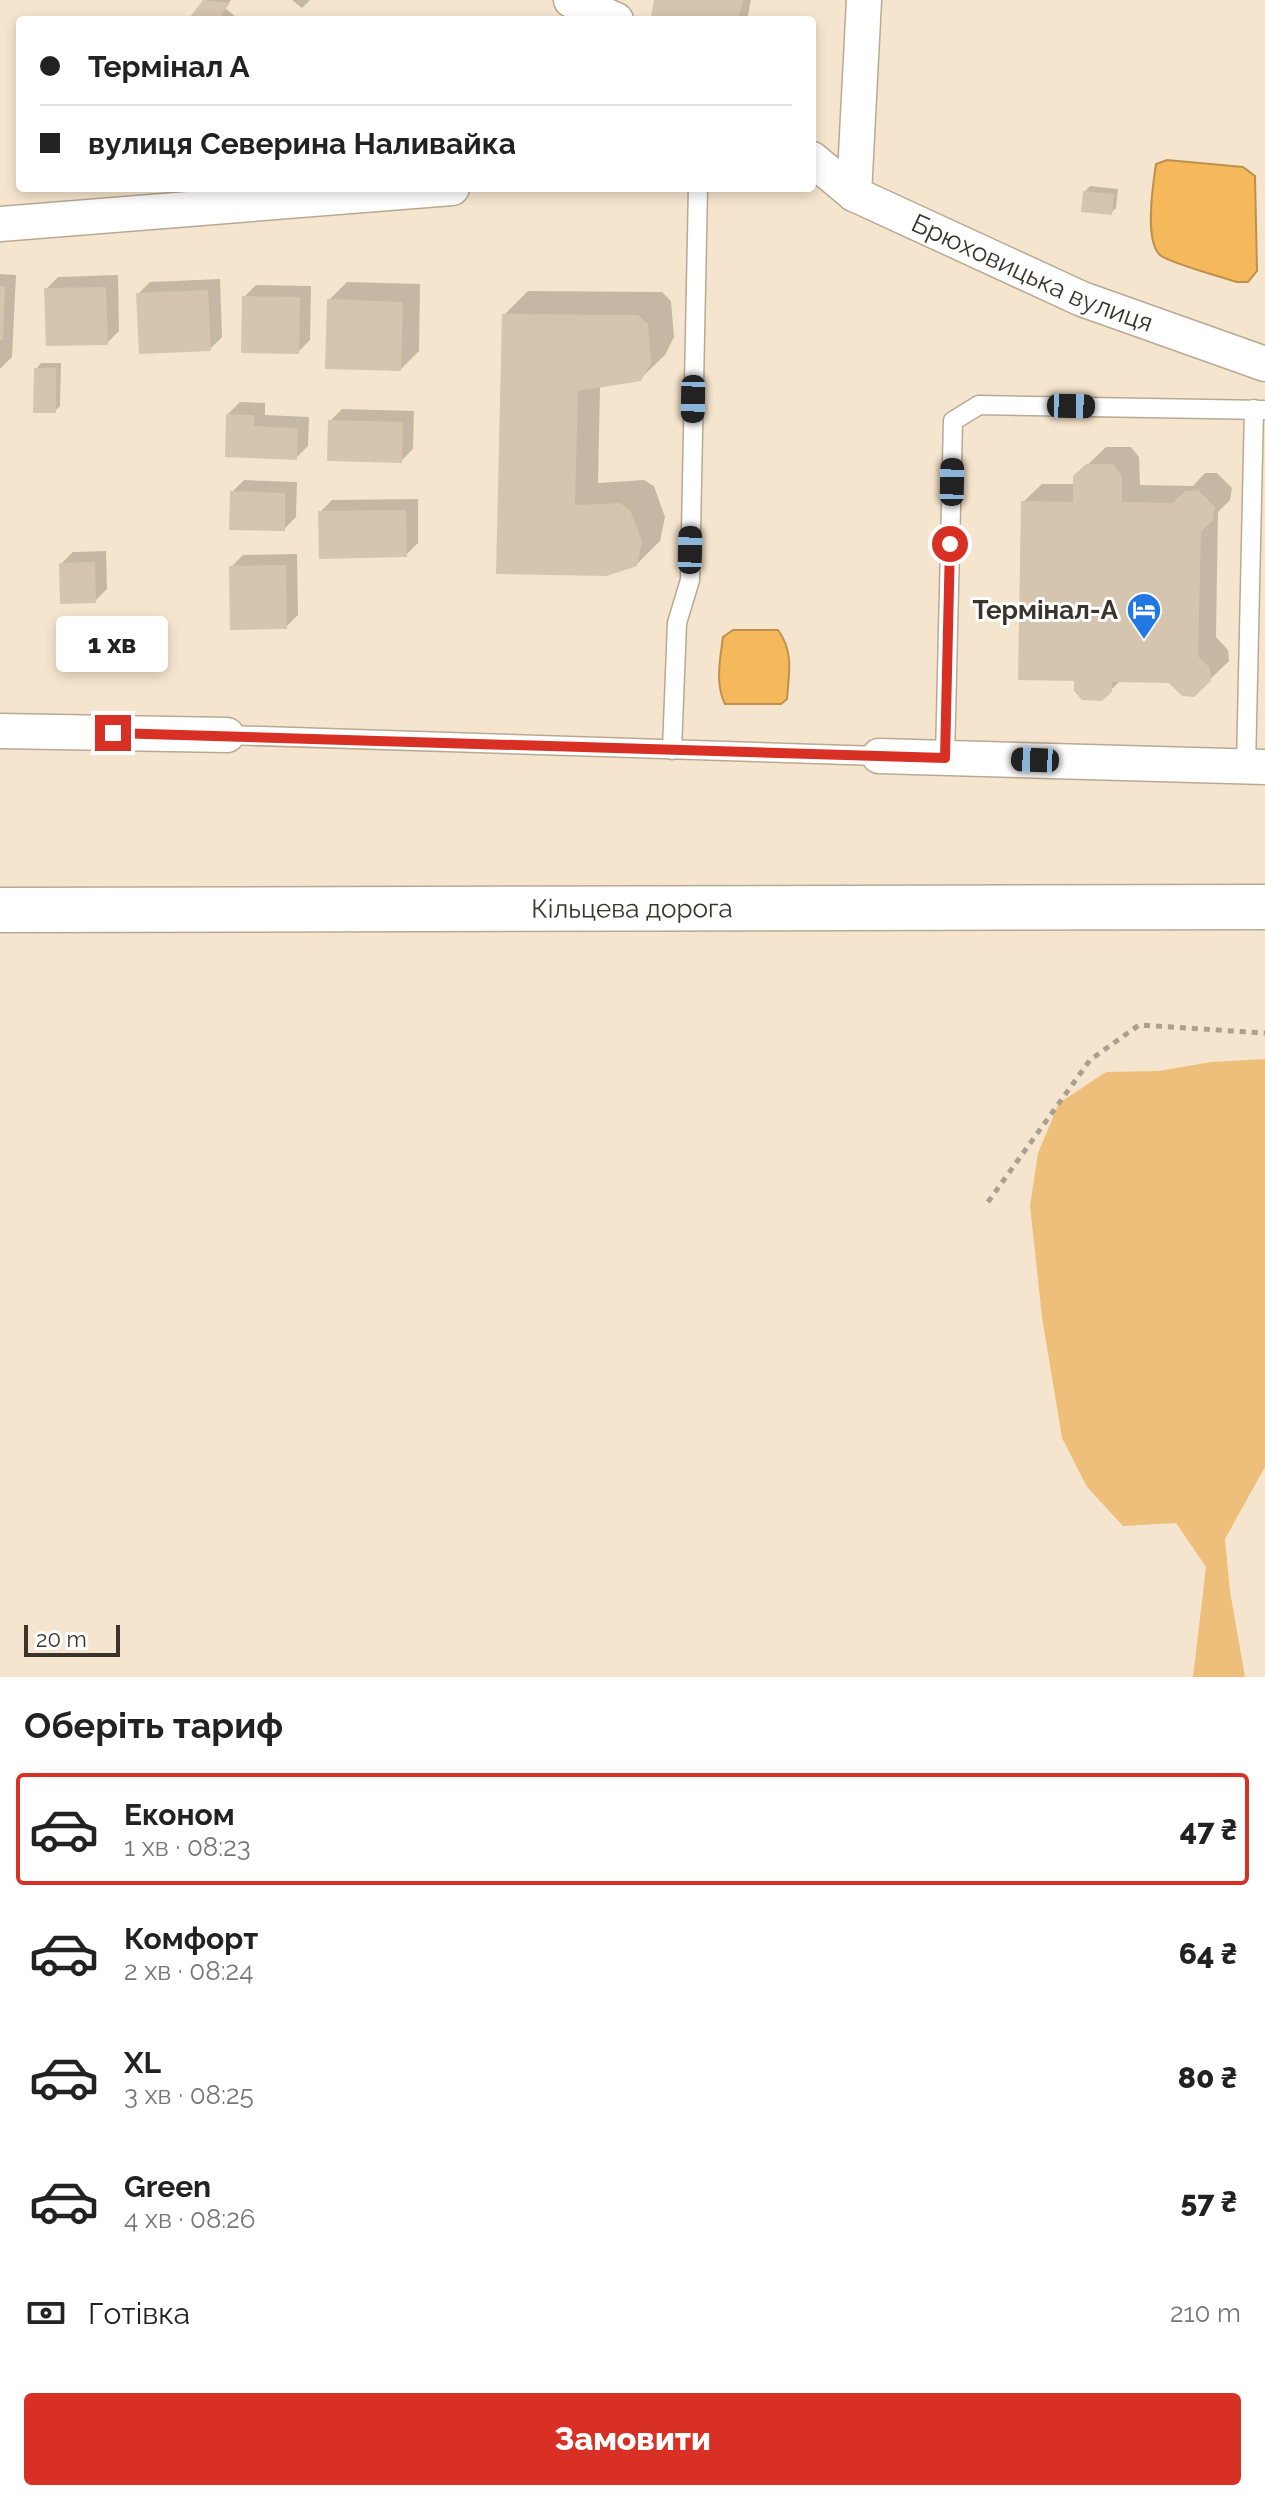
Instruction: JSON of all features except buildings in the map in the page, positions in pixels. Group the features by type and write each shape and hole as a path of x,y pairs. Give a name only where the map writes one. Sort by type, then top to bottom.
{"highway":[{"name":"Кільцева дорога","path":"0,910 1265,907"}],"street":[{"path":"571,0 607,16"},
{"path":"854,194 864,0"},
{"name":"Брюховицька вулиця","path":"816,159 854,194 1082,299 1265,364"},
{"path":"0,224 402,192"},
{"path":"0,731 227,735"},
{"path":"879,756 1255,766"}],"lane":[{"path":"672,750 677,623 690,580 698,192"},
{"path":"945,758 953,421 979,405 1259,410 1255,766"},
{"path":"227,735 879,756"}],"path":[{"path":"988,1202 1090,1060 1139,1025 1265,1033"}],"shaded area":[{"path":"1167,160 1243,167 1255,176 1257,271 1248,282 1237,282 1174,262 1160,255 1155,248 1151,225 1156,164"},
{"path":"733,630 778,630 786,646 789,663 787,699 781,704 725,704 719,680 720,662 723,637"},
{"path":"1265,1059 1265,1467 1225,1539 1230,1591 1245,1677 1193,1677 1206,1567 1176,1523 1123,1526 1087,1487 1062,1438 1042,1317 1030,1206 1038,1153 1059,1103 1106,1072 1159,1071 1211,1062"}],"place":[{"name":"Термінал-А","path":"1144,641"}],"route":[{"path":"113,733 945,758 950,544"}]}
